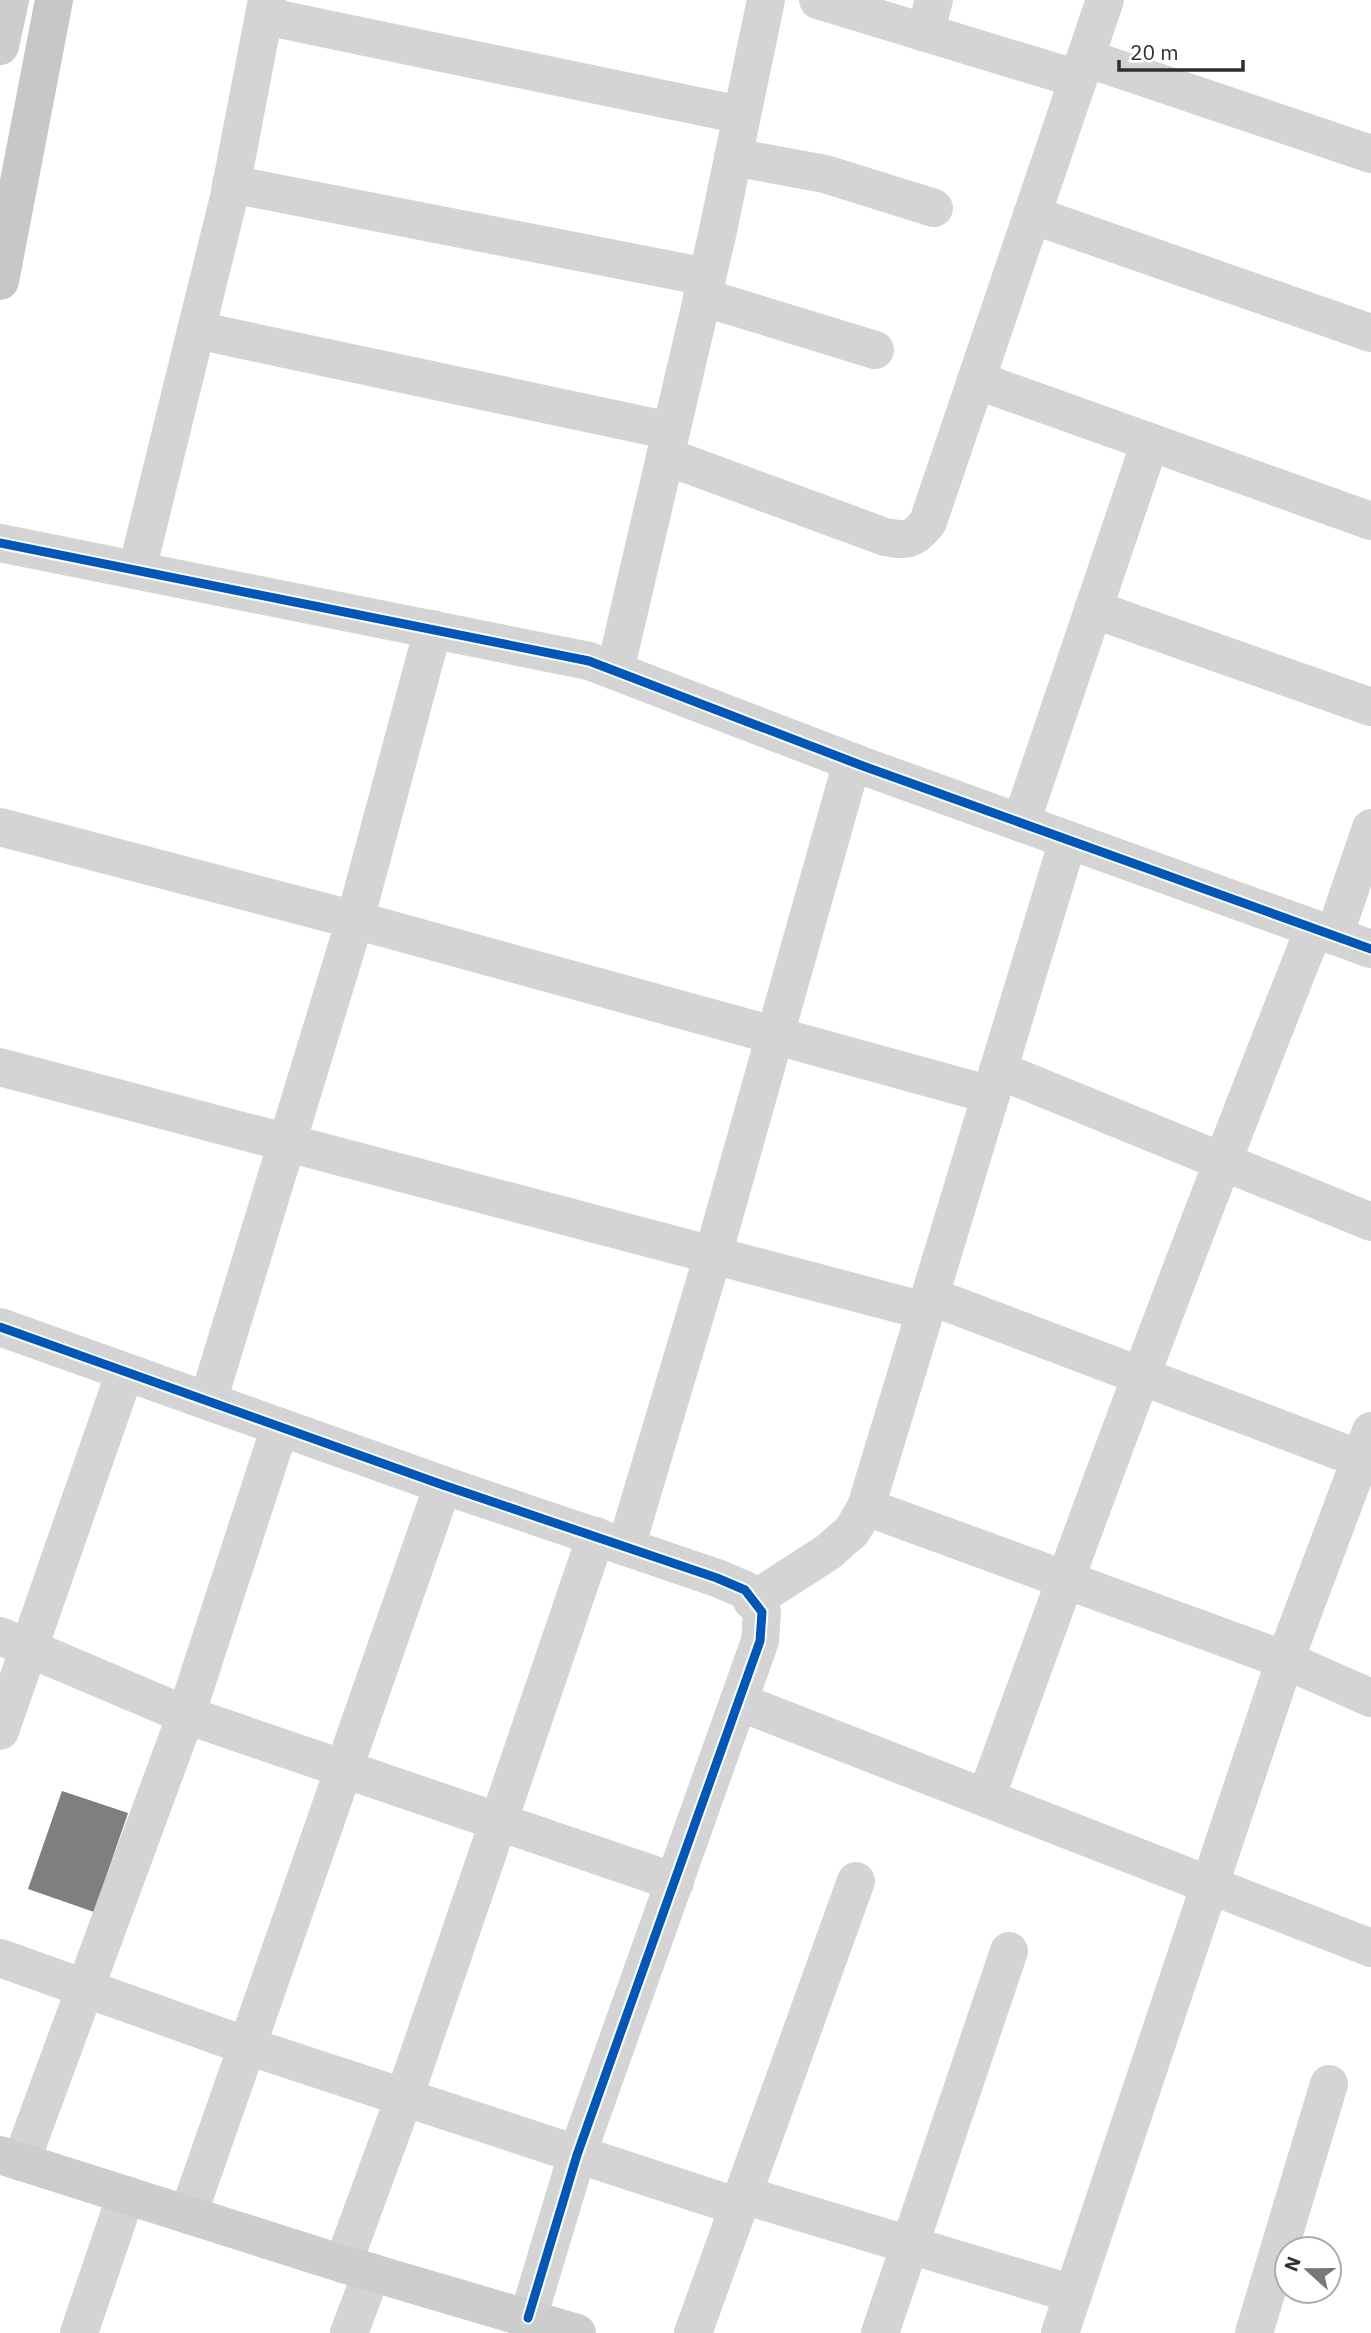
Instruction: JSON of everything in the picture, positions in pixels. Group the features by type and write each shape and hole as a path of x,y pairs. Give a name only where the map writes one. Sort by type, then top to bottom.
{"main road":[{"path":"0,46 10,0"},
{"path":"0,281 54,0"},
{"path":"10,2158 357,2268 578,2333"}],"street":[{"path":"615,671 705,287 766,0"},
{"path":"818,0 929,16 1082,68 1371,153"},
{"path":"196,330 668,444 885,537 902,540 917,536 928,522 1105,0"},
{"path":"137,570 232,184 266,8 741,115"},
{"path":"733,157 825,174 934,208"},
{"path":"232,184 705,287 874,350"},
{"path":"1032,215 1371,333"},
{"path":"976,380 1371,521"},
{"path":"1021,823 1150,442"},
{"path":"0,543 589,661 852,762 1371,949"},
{"path":"1093,609 1371,707"},
{"path":"208,1401 355,920 433,629"},
{"path":"349,2333 357,2268 404,2098 498,1820 611,1541 713,1255 852,762"},
{"path":"0,827 355,920 774,1036 994,1083 1222,1161 1371,1222"},
{"path":"986,1798 1222,1161 1371,828"},
{"path":"752,1601 828,1552 852,1531 866,1507 1068,840"},
{"path":"0,1067 713,1255 928,1303 1367,1447 1285,1660 1060,2333"},
{"path":"0,1327 443,1485 717,1577 745,1590 762,1612 761,1641 578,2155 528,2318"},
{"path":"0,1731 15,1642 125,1372"},
{"path":"10,2158 85,1988 186,1715 280,1427"},
{"path":"188,2215 443,1485"},
{"path":"866,1507 1285,1660 1371,1698"},
{"path":"15,1642 186,1715 675,1882"},
{"path":"739,1702 1371,1948"},
{"path":"694,2333 856,1881"},
{"path":"880,2333 1009,1951"},
{"path":"0,1958 247,2046 578,2155 910,2245 1073,2294"},
{"path":"1254,2333 1329,2084"},
{"path":"79,2333 126,2195"}],"building":[{"path":"62,1791 128,1813 94,1912 28,1889"}],"cycle path":[{"path":"0,543 589,661 863,766 1371,949"},
{"path":"0,1327 443,1485 717,1578 745,1590 762,1612 760,1641 577,2155 528,2318"}]}
